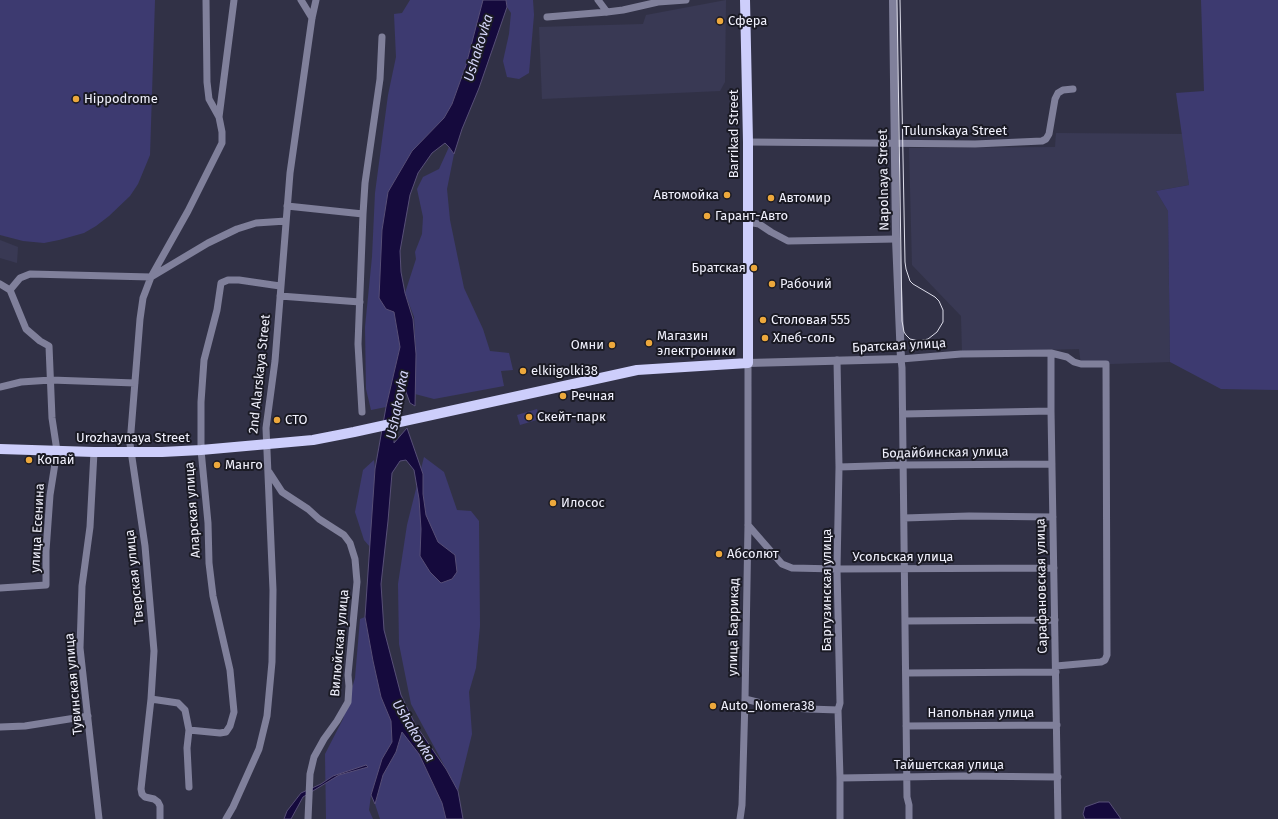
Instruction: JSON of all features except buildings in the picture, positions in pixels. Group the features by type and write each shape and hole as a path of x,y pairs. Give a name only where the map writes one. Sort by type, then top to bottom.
{"main road":[{"name":"Barrikad Street","path":"745,0 748,142 748,363"},
{"name":"Urozhaynaya Street","path":"0,449 94,452 202,450 313,440 637,370 748,363"}],"street":[{"path":"206,0 207,82 209,99 219,117"},
{"path":"219,117 234,0"},
{"path":"301,0 312,18"},
{"name":"2nd Alarskaya Street","path":"226,819 259,749 267,716 272,662 273,590 266,422 275,361 290,173 312,18 316,0"},
{"path":"598,0 607,12"},
{"path":"547,17 607,12 658,2 686,0"},
{"name":"Napolnaya Street","path":"893,0 896,239 901,359"},
{"path":"362,412 358,344 363,214 365,183 380,79 382,37"},
{"name":"Tulunskaya Street","path":"748,142 975,144 1042,142 1048,134 1054,99 1058,93 1063,90 1073,89"},
{"name":"Тверская улица","path":"160,819 160,806 158,802 142,794 141,789 151,699 154,651 145,546 130,452 135,383 143,298 151,277 188,211 222,143 222,132 219,117"},
{"path":"287,206 363,214"},
{"path":"10,290 20,278 30,274 151,277 237,229 256,223 286,221"},
{"path":"747,222 759,224 788,241 896,239"},
{"name":"Аларская улица","path":"189,730 220,733 226,732 230,726 234,712 230,670 212,596 202,450 201,402 204,360 217,310 221,283 228,280 239,280 280,286"},
{"path":"0,284 10,290 26,329 40,341 49,346 52,418 57,451"},
{"path":"280,296 360,302"},
{"name":"Братская улица","path":"748,363 901,359 961,354 1051,353 1081,364 1106,364 1107,655 1105,660 1101,662 1056,669"},
{"name":"Сарафановская улица","path":"1051,353 1058,819"},
{"path":"901,359 904,465 906,726 909,819"},
{"name":"Баргузинская улица","path":"837,360 839,467 837,569 840,688 840,703 838,710 840,819"},
{"name":"улица Баррикад","path":"740,819 742,806 745,699 748,525 748,363"},
{"path":"0,387 20,382 51,380 135,383"},
{"path":"903,414 1051,411"},
{"name":"улица Есенина","path":"0,588 46,585 46,551 50,495 57,451"},
{"name":"Тувинская улица","path":"94,452 90,527 82,586 80,648 99,819"},
{"name":"Бодайбинская улица","path":"839,467 1052,464"},
{"path":"268,472 282,492 269,497"},
{"name":"Вилюйская улица","path":"282,492 344,535 350,543 355,559 357,582 348,675 348,702 314,757 310,774 308,819"},
{"path":"904,518 970,516 1053,517"},
{"name":"Усольская улица","path":"748,525 782,564 792,568 1054,568"},
{"path":"905,621 1055,620"},
{"path":"906,673 1056,669"},
{"path":"151,699 178,703 185,710 189,730 187,748 189,786"},
{"path":"745,699 777,707 838,710"},
{"path":"0,726 25,726 88,716"},
{"name":"Напольная улица","path":"906,726 1057,725"},
{"name":"Тайшетская улица","path":"840,778 964,776 1058,777"}],"shaded area":[{"name":"Hippodrome","path":"0,0 155,0 150,155 138,184 130,196 109,216 84,233 44,243 23,241 0,235"},
{"path":"410,0 484,1 466,65 452,104 444,118 412,151 388,192 382,230 379,298 394,312 400,347 386,407 371,410 366,389 365,327 372,257 375,193 388,95 396,57 394,14 402,13"},
{"path":"506,0 533,0 534,15 529,73 519,79 507,77 503,61 509,34 511,13 507,7"},
{"path":"726,0 725,82 720,91 542,99 539,27 643,24 646,15"},
{"path":"1201,0 1278,0 1278,390 1221,389 1170,362 1168,211 1156,191 1189,185 1176,93 1204,91"},
{"path":"1056,133 1183,134 1189,185 1156,191 1168,211 1170,362 1081,365 1079,349 962,352 961,316 912,265 909,148 1055,147"},
{"path":"449,147 454,154 447,189 450,220 464,288 483,329 490,351 509,353 513,370 501,371 504,386 434,399 415,394 416,354 414,317 405,293 416,259 415,252 422,234 423,217 417,189 423,177 439,169"},
{"path":"0,240 18,247 17,263 0,258"},
{"name":"Скейт-парк","path":"537,409 540,419 520,425 517,415"},
{"path":"424,457 444,472 457,510 471,511 479,521 480,626 476,668 469,692 472,734 458,791 411,704 399,644 398,584 407,525"},
{"path":"374,460 375,469 370,547 364,540 355,512 363,470"},
{"path":"365,617 381,697 391,721 392,742 382,759 371,795 369,810 373,819 326,819 325,754 343,719 355,678 360,619"},
{"path":"402,732 419,754 442,803 446,819 380,819 375,804 383,775 396,752"}],"water":[{"path":"483,0 506,0 507,7 479,88 462,129 454,154 445,143 432,153 418,173 410,195 400,251 401,272 405,293 413,319 416,354 415,406 410,403 405,389 398,385 392,418 394,443 407,428 423,474 423,494 426,515 438,542 455,555 457,572 452,579 441,583 430,572 420,556 421,529 419,499 414,470 406,460 400,461 392,473 381,584 384,630 401,695 415,724 446,769 458,791 463,819 446,819 442,803 419,754 402,732 396,752 383,775 375,804 371,795 382,759 392,742 391,721 381,697 365,617 375,469 386,407 400,347 394,312 386,309 379,298 382,230 388,192 412,151 444,118 452,104 466,65"},
{"path":"366,765 368,767 339,775 303,797 291,819 284,819 287,811 301,793 321,784 333,776"},
{"path":"1099,802 1109,802 1121,819 1085,819 1083,814 1085,807"}],"waterway":[{"name":"Ushakovka","path":"392,431 404,374"}],"tram line":[{"path":"897,0 902,321 906,335 910,339 919,341 928,339 937,332 943,322 943,310 939,301 935,297 910,281 905,262 900,0"}],"place":[{"name":"Сфера","path":"720,21"},
{"name":"Hippodrome","path":"76,99"},
{"name":"Автомойка","path":"727,195"},
{"name":"Автомир","path":"771,198"},
{"name":"Гарант-Авто","path":"707,216"},
{"name":"Братская","path":"754,268"},
{"name":"Рабочий","path":"772,284"},
{"name":"Столовая 555","path":"763,320"},
{"name":"Хлеб-соль","path":"765,338"},
{"name":"Магазин электроники","path":"649,343"},
{"name":"Омни","path":"612,345"},
{"name":"elkiigolki38","path":"523,371"},
{"name":"Речная","path":"563,396"},
{"name":"Скейт-парк","path":"529,417"},
{"name":"СТО","path":"277,420"},
{"name":"Копай","path":"29,460"},
{"name":"Манго","path":"217,465"},
{"name":"Илосос","path":"553,503"},
{"name":"Абсолют","path":"719,554"},
{"name":"Auto_Nomera38","path":"713,706"}]}
